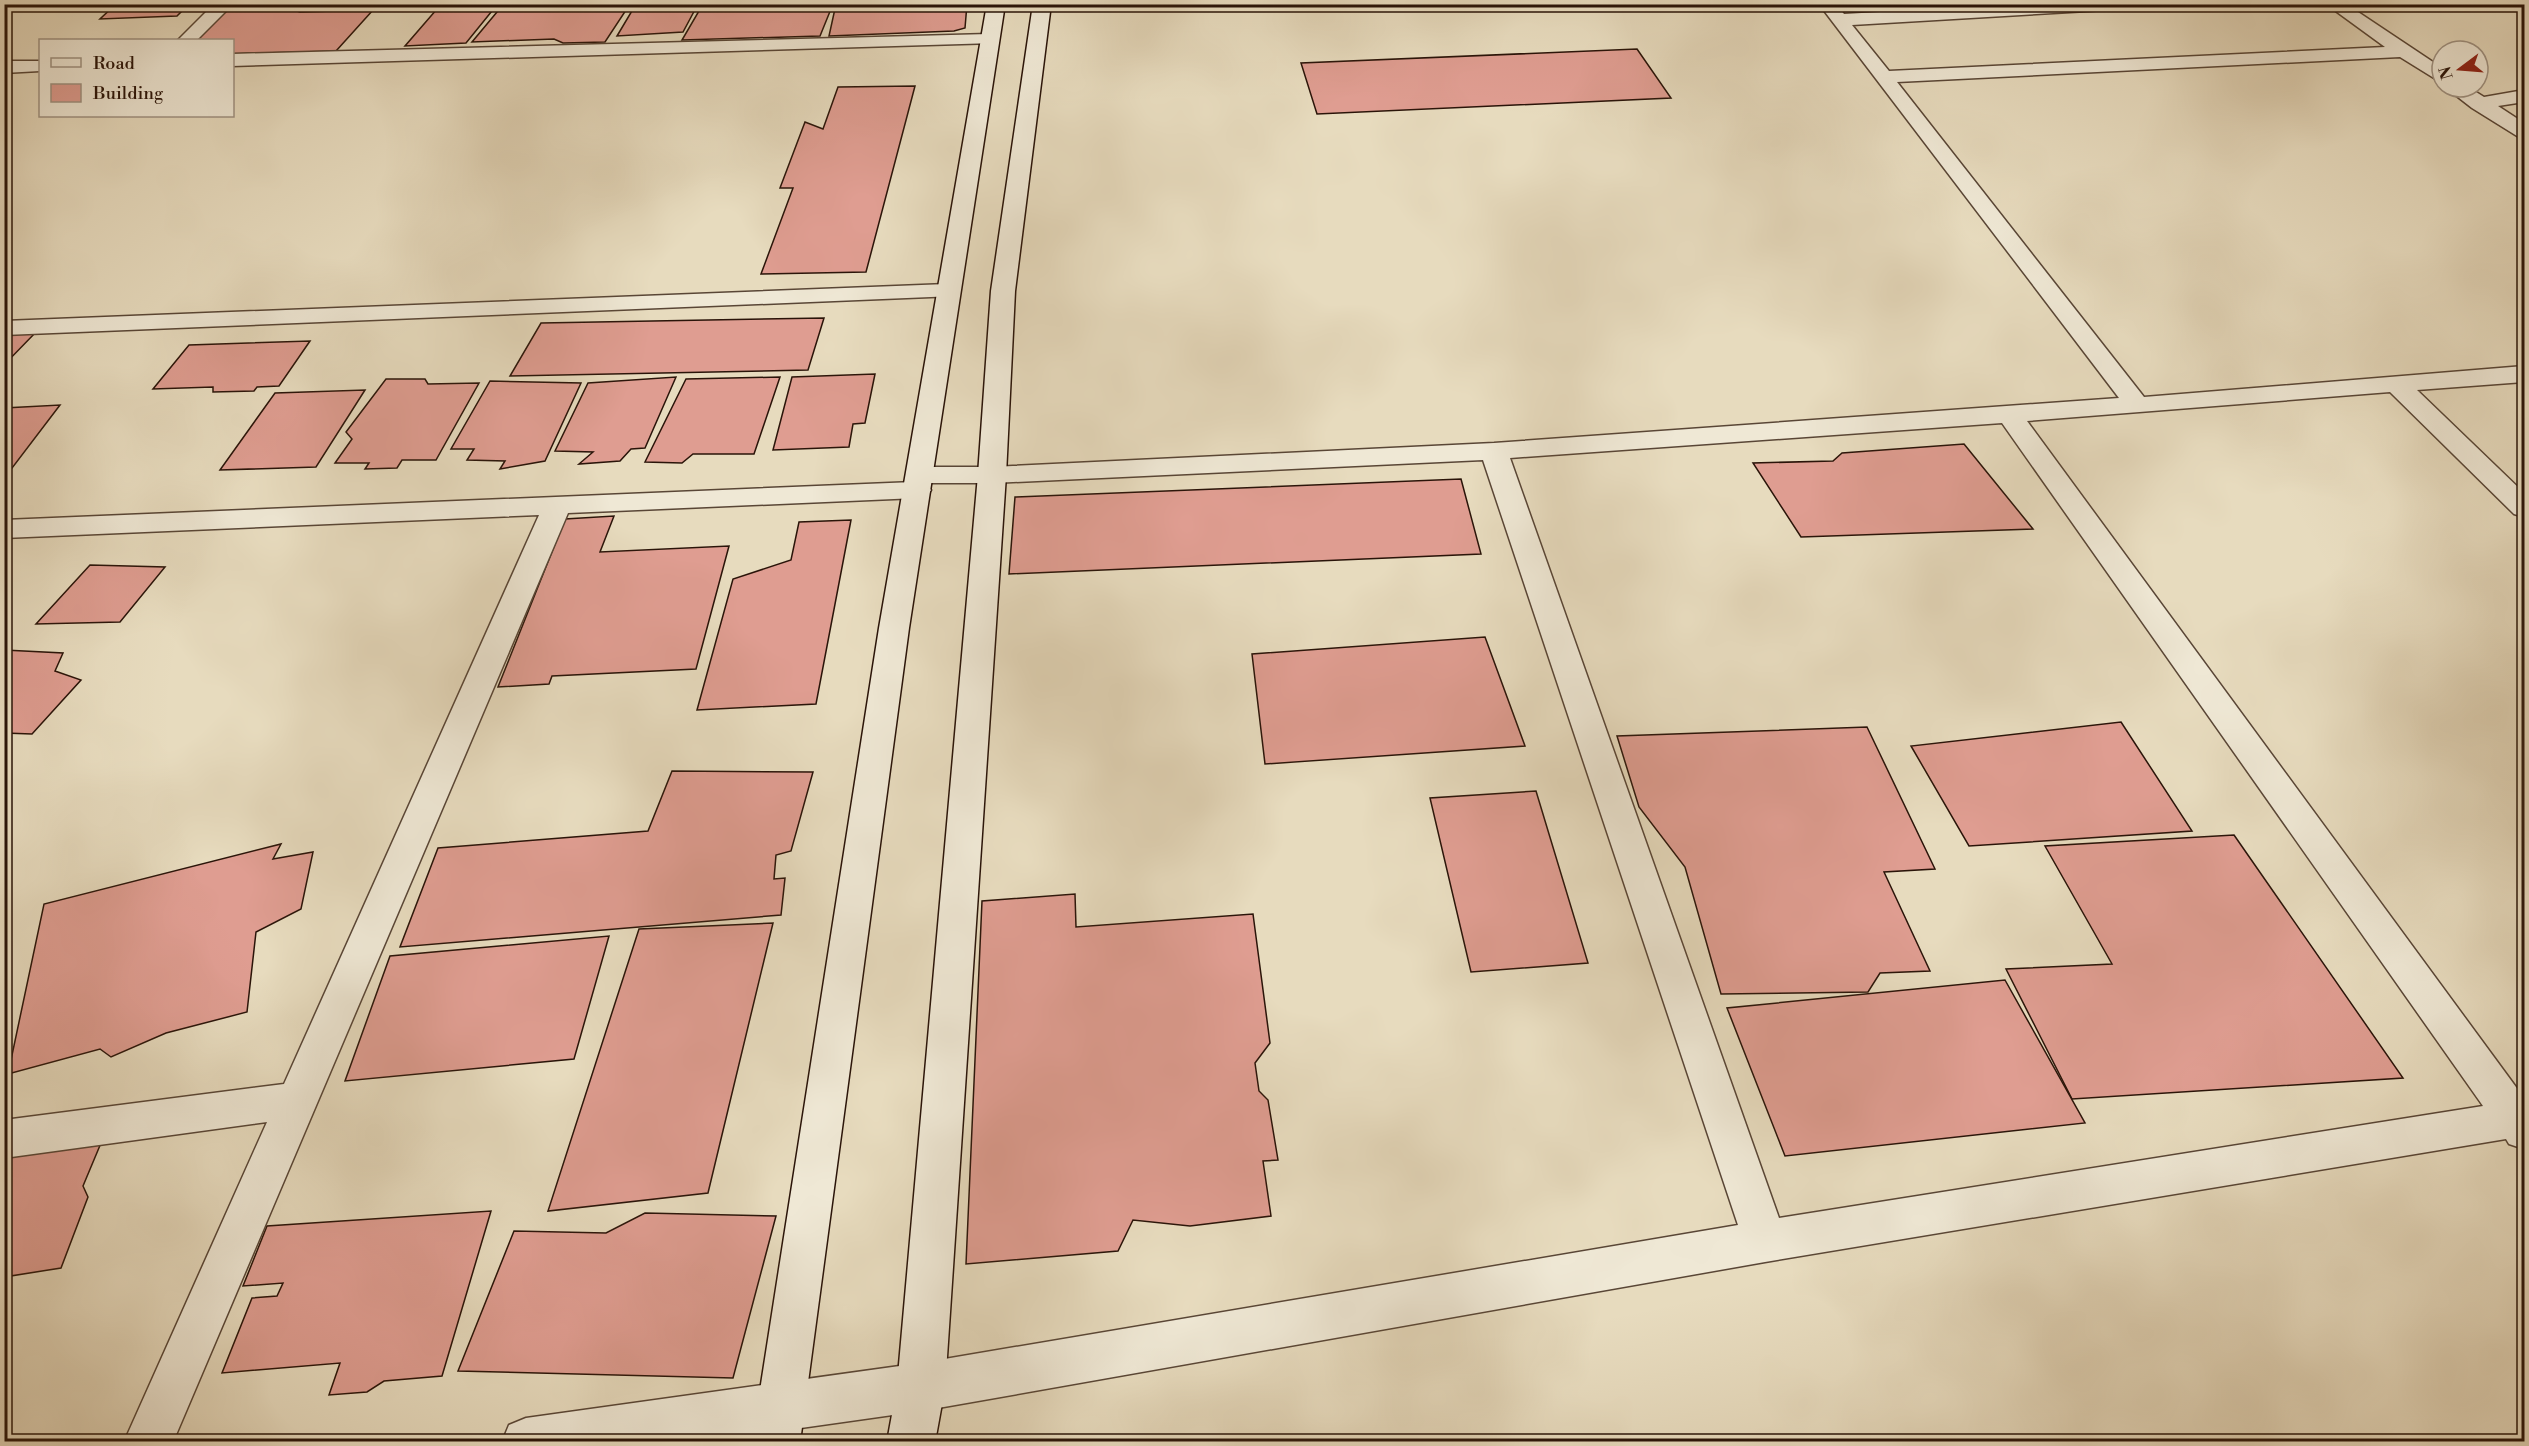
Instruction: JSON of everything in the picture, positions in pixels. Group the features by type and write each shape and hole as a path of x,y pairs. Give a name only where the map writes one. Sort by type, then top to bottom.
{"street":[{"path":"188,39 225,4"},
{"path":"779,1423 894,628 919,482 947,291 996,4"},
{"path":"911,1442 921,1387 992,475 1003,291 1042,4"},
{"path":"1833,12 2122,4"},
{"path":"2334,4 2430,68"},
{"path":"1833,12 2137,405"},
{"path":"234,60 989,39"},
{"path":"1883,77 2406,51"},
{"path":"4,67 39,66"},
{"path":"2479,104 2524,96"},
{"path":"2472,99 2524,132"},
{"path":"4,328 947,291"},
{"path":"4,529 556,507 992,475 1494,451 2524,375"},
{"path":"2397,385 2524,508"},
{"path":"526,1442 779,1423 921,1387 1765,1241 2522,1123 2009,414"},
{"path":"1494,451 1765,1241"},
{"path":"148,1442 556,507"},
{"path":"4,1139 297,1100"}],"building":[{"path":"116,4 189,4 177,16 100,19"},
{"path":"630,4 605,42 563,43 554,39 472,42 502,6"},
{"path":"636,4 698,4 683,32 617,36"},
{"path":"703,4 833,4 820,36 682,40"},
{"path":"836,4 967,4 965,28 954,31 829,36"},
{"path":"496,6 466,43 405,46 437,9"},
{"path":"373,10 336,51 234,54 234,39 193,39 224,11"},
{"path":"1637,49 1671,98 1317,114 1301,63"},
{"path":"915,86 866,272 761,274 793,188 780,188 805,122 823,129 838,87"},
{"path":"824,318 808,370 510,376 541,323"},
{"path":"36,332 4,365 4,333"},
{"path":"310,341 279,386 257,387 254,391 213,392 213,387 153,389 189,345"},
{"path":"875,374 865,423 853,424 849,447 773,450 792,377"},
{"path":"676,377 645,448 631,449 620,461 579,464 593,452 555,451 588,383"},
{"path":"780,377 754,454 693,454 682,463 645,462 686,379"},
{"path":"386,379 425,379 428,384 479,383 436,460 402,460 397,468 365,469 369,463 335,463 352,439 346,432"},
{"path":"490,381 581,383 545,461 500,469 505,461 467,460 474,449 451,449"},
{"path":"365,390 316,467 220,470 275,393"},
{"path":"60,405 6,476 4,477 4,408"},
{"path":"1964,444 2033,529 1801,537 1753,463 1833,461 1842,453"},
{"path":"1461,479 1481,554 1009,574 1015,497"},
{"path":"614,516 600,552 729,546 696,669 552,676 549,684 498,687 565,519"},
{"path":"851,520 816,704 697,710 733,579 791,560 799,522"},
{"path":"90,565 165,567 120,622 36,624"},
{"path":"1485,637 1525,746 1265,764 1252,654"},
{"path":"4,650 63,653 55,671 81,680 32,734 4,733"},
{"path":"2121,722 2192,831 1969,846 1911,746"},
{"path":"1867,727 1935,869 1884,872 1930,971 1880,973 1868,992 1721,994 1685,867 1639,807 1617,736"},
{"path":"672,771 813,772 791,851 776,855 774,879 785,878 781,915 400,947 438,848 648,831"},
{"path":"1536,791 1588,963 1471,972 1430,798"},
{"path":"2234,835 2403,1078 2072,1099 2006,969 2112,964 2045,846"},
{"path":"281,844 273,859 313,852 301,909 256,932 247,1012 166,1033 111,1057 100,1049 8,1074 44,904"},
{"path":"1075,894 1076,927 1253,914 1270,1043 1255,1063 1259,1091 1268,1100 1278,1160 1263,1161 1271,1216 1190,1226 1133,1220 1118,1251 966,1264 982,901"},
{"path":"773,923 708,1193 548,1211 639,929"},
{"path":"609,936 574,1059 345,1081 390,956"},
{"path":"2005,980 2085,1123 1785,1156 1727,1008"},
{"path":"101,1143 83,1186 88,1197 61,1268 4,1277 4,1167 9,1156"},
{"path":"491,1211 442,1376 384,1381 367,1392 329,1395 340,1363 222,1373 252,1298 277,1296 283,1283 243,1286 267,1226"},
{"path":"645,1213 776,1216 733,1378 458,1371 514,1231 606,1233"}]}
